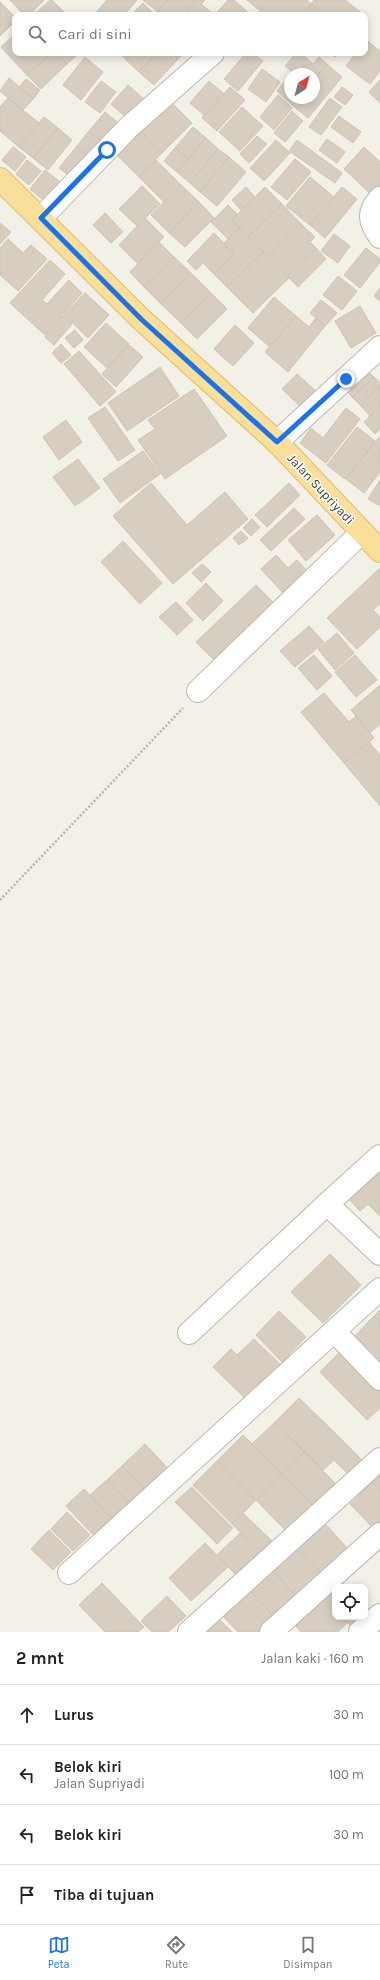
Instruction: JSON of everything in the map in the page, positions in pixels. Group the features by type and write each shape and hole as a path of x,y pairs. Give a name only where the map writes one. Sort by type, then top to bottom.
{"main road":[{"name":"Jalan Supriyadi","path":"0,179 41,218 141,319 277,442 380,551"}],"street":[{"path":"41,218 129,127 210,56"},
{"path":"380,198 374,204 371,213 371,225 380,237"},
{"path":"277,442 380,347"},
{"path":"198,691 362,532"},
{"path":"189,1333 380,1156"},
{"path":"327,1204 380,1254"},
{"path":"69,1573 380,1289"},
{"path":"334,1331 380,1378"},
{"path":"189,1632 380,1459"},
{"path":"271,1632 380,1534"},
{"path":"360,1632 380,1615"}],"path":[{"path":"0,900 198,691"}],"building":[{"path":"10,0 44,0 32,12 21,12"},
{"path":"50,0 52,0 64,12 37,12"},
{"path":"107,0 137,0 127,12 97,12"},
{"path":"143,0 168,0 158,12"},
{"path":"168,0 196,0 186,12 158,12"},
{"path":"196,0 205,0 201,4 211,12 186,12"},
{"path":"228,0 234,0 248,12 218,12"},
{"path":"247,0 268,0 260,11"},
{"path":"268,0 307,0 311,4 304,12 260,11"},
{"path":"314,0 345,0 360,12 321,12 311,4"},
{"path":"0,2 12,14 12,24 0,36"},
{"path":"143,3 152,12 134,12"},
{"path":"311,4 321,12 304,12"},
{"path":"12,37 12,56 48,56 27,75 1,47"},
{"path":"368,42 380,51 380,71 370,84 346,66 354,56 368,56"},
{"path":"48,56 59,56 67,64 41,89 27,75"},
{"path":"59,56 76,56 67,64"},
{"path":"128,56 154,56 139,72 125,59"},
{"path":"154,56 175,56 178,59 154,85 139,72"},
{"path":"243,56 257,56 263,61 238,91 224,79"},
{"path":"293,56 304,56 313,64 319,57 327,64 320,72 320,68 288,68 285,66"},
{"path":"85,57 103,72 81,100 63,85"},
{"path":"327,64 342,77 320,104 320,72"},
{"path":"262,69 280,82 266,102 248,89"},
{"path":"9,78 33,99 23,110 0,91"},
{"path":"26,79 40,90 33,99 19,87"},
{"path":"380,80 380,103 369,92"},
{"path":"101,81 116,92 100,113 85,102"},
{"path":"209,81 224,94 205,116 190,103"},
{"path":"284,82 284,98 277,91"},
{"path":"128,85 147,102 130,121 111,104"},
{"path":"230,87 245,100 217,131 202,118"},
{"path":"342,87 353,95 345,105 334,97"},
{"path":"278,95 284,101 284,104 288,104 292,108 274,130 260,117"},
{"path":"8,98 39,123 19,147 0,131 0,107"},
{"path":"330,98 342,107 321,135 309,127"},
{"path":"170,101 192,123 162,153 140,131"},
{"path":"293,104 320,104 308,118 292,105"},
{"path":"242,107 263,126 240,151 219,132"},
{"path":"292,111 303,121 285,142 274,133"},
{"path":"105,112 121,125 104,144 89,131"},
{"path":"339,116 361,132 353,143 331,127"},
{"path":"44,117 58,128 33,158 19,147"},
{"path":"193,127 206,138 188,159 175,148"},
{"path":"58,128 72,140 48,170 33,158"},
{"path":"89,131 104,144 92,159 77,146"},
{"path":"140,131 162,153 139,177 116,154"},
{"path":"257,136 267,144 249,163 240,154"},
{"path":"206,138 218,149 190,183 177,172"},
{"path":"327,139 345,152 337,163 319,150"},
{"path":"276,140 290,153 264,181 250,168"},
{"path":"297,140 342,173 335,183 289,151"},
{"path":"77,146 92,159 75,180 59,168"},
{"path":"13,147 26,157 15,171 2,160"},
{"path":"364,147 380,162 380,192 375,198 344,169"},
{"path":"175,148 188,159 177,172 164,161"},
{"path":"218,149 229,157 200,192 190,183"},
{"path":"229,157 246,172 217,206 200,192"},
{"path":"295,159 311,172 287,200 271,187"},
{"path":"27,160 41,171 29,185 16,174"},
{"path":"156,160 181,185 164,202 139,177"},
{"path":"45,170 64,185 48,204 30,189"},
{"path":"310,177 334,197 310,225 286,206"},
{"path":"181,185 199,202 169,233 151,215"},
{"path":"142,186 160,204 137,226 119,209"},
{"path":"246,187 255,197 241,210 232,200"},
{"path":"265,187 282,204 248,237 232,220"},
{"path":"342,187 357,199 325,238 310,225"},
{"path":"199,202 214,218 185,247 169,233"},
{"path":"282,204 301,224 267,257 248,237"},
{"path":"228,205 237,214 232,220 239,228 228,239 211,222"},
{"path":"105,213 123,232 111,243 93,225"},
{"path":"145,218 164,237 138,264 119,245"},
{"path":"0,223 11,232 0,244"},
{"path":"301,224 315,237 310,242 316,248 287,276 267,257"},
{"path":"239,228 263,252 227,287 214,274 234,254 224,243"},
{"path":"214,233 234,254 214,274 203,263 196,270 187,261"},
{"path":"334,234 350,246 338,263 321,251"},
{"path":"8,239 23,253 31,245 47,259 18,291 0,275 0,248"},
{"path":"159,242 174,257 144,287 130,272"},
{"path":"316,248 326,259 298,287 287,276"},
{"path":"366,248 380,259 380,262 360,288 344,275"},
{"path":"263,252 289,278 253,313 227,287"},
{"path":"174,257 191,273 161,304 144,287"},
{"path":"50,260 65,274 42,300 47,304 69,280 82,293 45,335 10,303"},
{"path":"191,273 211,293 181,323 161,304"},
{"path":"338,276 357,291 342,310 323,295"},
{"path":"380,288 380,301 374,296"},
{"path":"85,293 109,315 88,338 64,315"},
{"path":"211,293 227,309 197,339 181,323"},
{"path":"274,297 296,316 270,347 248,328"},
{"path":"321,300 337,313 325,326 310,313"},
{"path":"360,306 376,333 351,348 335,321"},
{"path":"63,316 72,324 54,345 45,337"},
{"path":"296,316 309,327 316,318 325,326 288,372 265,352"},
{"path":"106,323 129,344 107,368 84,347"},
{"path":"235,325 254,343 233,366 214,349"},
{"path":"75,330 83,340 74,348 65,338"},
{"path":"61,344 71,355 61,363 52,353"},
{"path":"129,345 143,357 116,387 102,374"},
{"path":"79,351 116,392 100,406 64,364"},
{"path":"160,367 179,396 127,431 108,403"},
{"path":"366,369 374,377 352,397 345,389"},
{"path":"297,374 321,396 306,412 282,389"},
{"path":"374,377 380,383 380,386 360,405 352,397"},
{"path":"380,386 380,406 370,416 360,405"},
{"path":"194,389 227,436 165,479 138,440 155,429 148,420"},
{"path":"380,406 380,429 375,434 364,422"},
{"path":"105,407 135,450 118,461 88,418"},
{"path":"346,408 360,419 326,463 300,443 311,428 323,438"},
{"path":"66,420 82,442 59,460 43,437"},
{"path":"357,427 375,441 345,479 327,465"},
{"path":"379,437 380,472 364,493 346,479"},
{"path":"143,451 160,474 120,503 103,479"},
{"path":"78,459 100,488 75,506 53,477"},
{"path":"380,480 380,506 368,499"},
{"path":"151,483 187,525 225,492 248,519 173,584 113,516"},
{"path":"289,483 300,495 267,527 255,515"},
{"path":"294,508 305,519 271,551 260,540"},
{"path":"317,515 335,535 306,561 288,540"},
{"path":"252,519 260,527 251,536 243,528"},
{"path":"241,531 248,538 239,545 233,538"},
{"path":"123,541 162,583 140,604 101,562"},
{"path":"276,555 288,568 297,560 308,572 284,594 261,569"},
{"path":"202,564 211,572 201,582 192,573"},
{"path":"380,568 380,604 373,610 380,617 380,627 357,649 327,618"},
{"path":"206,583 223,601 203,621 186,603"},
{"path":"256,585 277,606 217,663 196,642"},
{"path":"176,602 193,620 177,635 159,617"},
{"path":"309,626 324,642 295,667 280,651"},
{"path":"337,633 354,653 335,670 318,649"},
{"path":"314,655 332,676 317,690 298,668"},
{"path":"355,655 377,680 356,697 335,672"},
{"path":"380,685 380,724 370,733 351,710"},
{"path":"324,693 349,722 356,716 374,738 344,763 301,712"},
{"path":"369,742 380,755 380,806 344,763"},
{"path":"380,1167 380,1216 368,1204 360,1211 348,1198"},
{"path":"330,1254 361,1285 323,1323 291,1292"},
{"path":"380,1310 380,1322 374,1316"},
{"path":"279,1311 306,1337 282,1362 256,1335"},
{"path":"374,1316 380,1322 380,1370 350,1341"},
{"path":"254,1339 283,1367 266,1384 237,1355"},
{"path":"346,1346 380,1381 380,1408 367,1420 320,1372"},
{"path":"231,1349 266,1384 249,1402 213,1367"},
{"path":"299,1398 330,1428 316,1442 334,1460 323,1470 275,1422"},
{"path":"275,1422 304,1452 282,1474 252,1444"},
{"path":"330,1428 362,1460 348,1474 316,1442"},
{"path":"243,1435 282,1474 256,1500 217,1461"},
{"path":"145,1444 171,1472 149,1494 122,1466"},
{"path":"304,1452 339,1487 317,1509 282,1474"},
{"path":"217,1461 256,1500 232,1524 193,1485"},
{"path":"122,1466 151,1496 136,1510 107,1480"},
{"path":"282,1474 317,1509 290,1535 256,1500"},
{"path":"380,1475 380,1491 372,1482"},
{"path":"107,1480 132,1506 115,1522 90,1495"},
{"path":"372,1482 380,1491 380,1529 377,1532 350,1504"},
{"path":"192,1487 233,1528 217,1544 175,1502"},
{"path":"84,1489 115,1522 97,1539 66,1506"},
{"path":"67,1512 90,1535 73,1551 51,1529"},
{"path":"243,1513 272,1541 260,1552 232,1524"},
{"path":"319,1517 348,1549 322,1575 291,1542"},
{"path":"49,1530 71,1552 53,1570 31,1549"},
{"path":"240,1533 260,1554 237,1576 217,1555"},
{"path":"291,1542 322,1575 297,1597 267,1565"},
{"path":"205,1543 228,1567 191,1601 169,1578"},
{"path":"267,1565 297,1597 275,1618 245,1585"},
{"path":"102,1583 144,1627 138,1632 105,1632 79,1605"},
{"path":"245,1585 275,1618 260,1632 238,1632 218,1611"},
{"path":"332,1588 332,1607 318,1591"},
{"path":"167,1596 186,1616 168,1632 152,1632 141,1621"},
{"path":"325,1599 332,1607 332,1620 344,1620 347,1623 338,1632 301,1632 296,1626 302,1620 296,1614 311,1600 317,1606"},
{"path":"216,1616 232,1632 199,1632"},
{"path":"345,1620 362,1620 353,1628"}],"route":[{"path":"107,150 41,218 141,319 277,442 346,379"}]}
